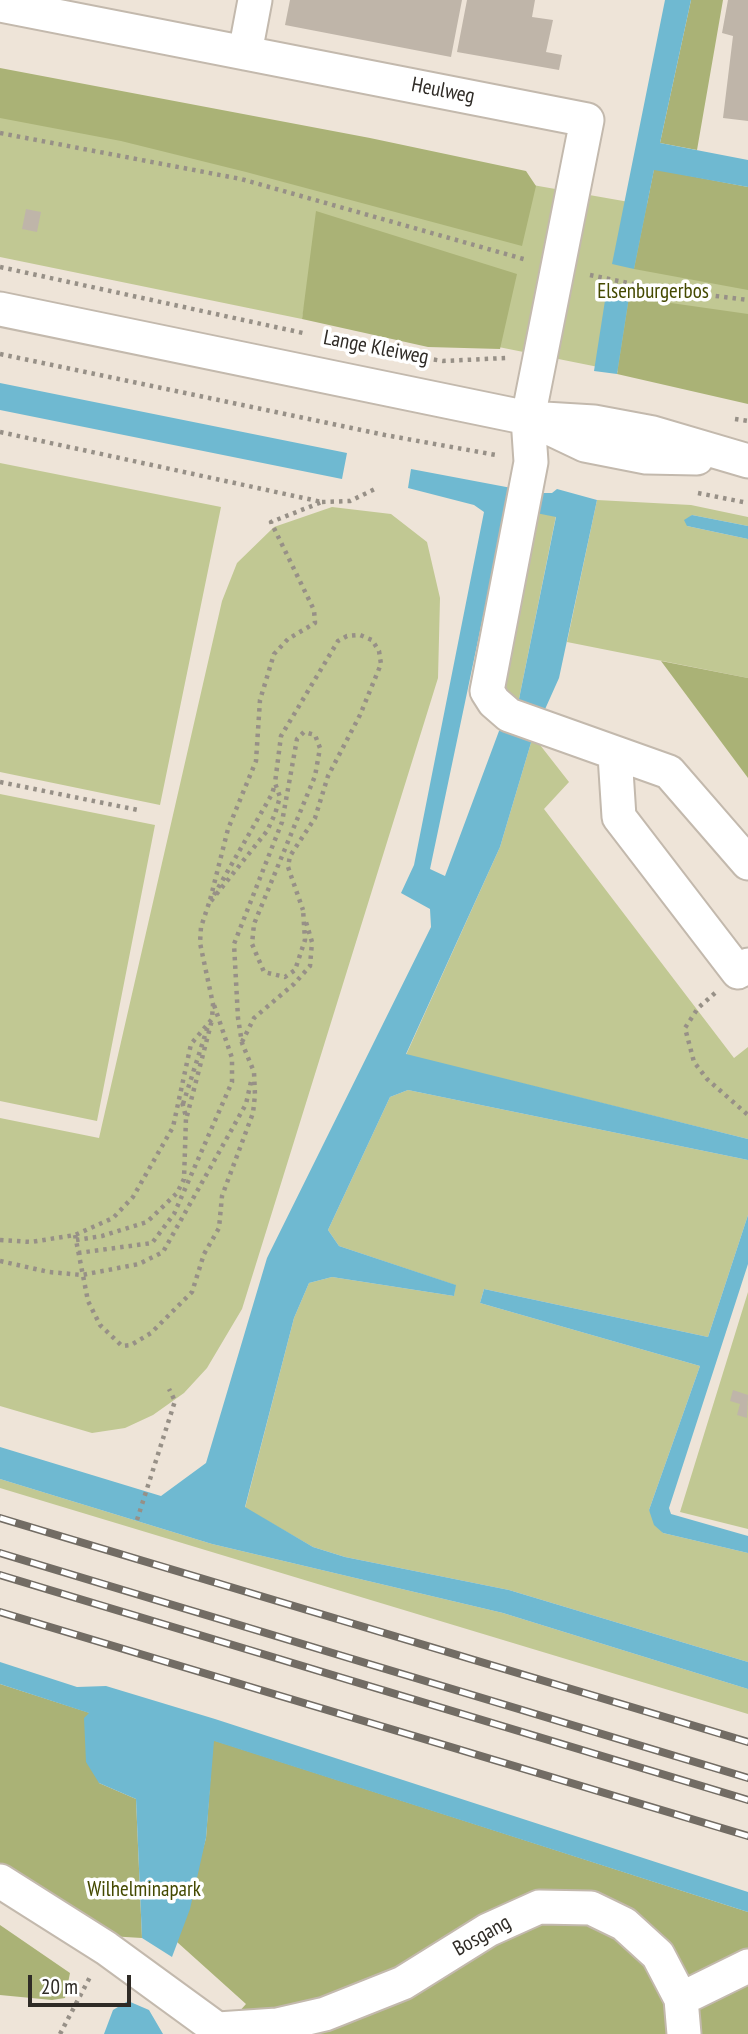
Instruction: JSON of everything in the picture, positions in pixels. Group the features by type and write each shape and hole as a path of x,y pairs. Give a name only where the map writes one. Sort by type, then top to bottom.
{"street":[{"path":"245,53 255,0"},
{"name":"Heulweg","path":"6,4 587,120 528,418 531,462 487,691 509,715 615,755"},
{"name":"Lange Kleiweg","path":"0,309 528,418 594,422 653,433 746,460"},
{"path":"743,968 620,817 615,755 669,772 748,863"},
{"name":"Bosgang","path":"0,1881 106,1948 221,2031 277,2025 325,2014 403,1983 488,1930 539,1907 591,1908 624,1924 658,1955 681,1999 684,2034"},
{"path":"681,1999 748,1966"}],"path":[{"path":"0,133 240,179 558,268 652,288 748,300"},
{"name":"Lange Kleiweg","path":"0,267 305,334"},
{"path":"0,354 385,435"},
{"name":"Lange Kleiweg","path":"409,356 443,361 489,357 539,361"},
{"path":"722,416 748,421"},
{"path":"0,432 322,502 350,501 374,489"},
{"path":"78,1253 152,1243 174,1214 232,1082 232,1058 214,1004 201,943 201,927 228,830 256,761 260,700 274,654 288,639 315,623 314,610 271,522 322,502"},
{"path":"209,904 272,794 281,736 338,641 347,636 360,635 372,640 379,651 381,664 377,675 328,776 315,818 290,856 288,867 312,942 310,966 294,984 254,1018 242,1043"},
{"path":"75,1238 89,1301 100,1325 122,1346 131,1345 151,1333 183,1304 192,1292 204,1254 219,1228 222,1195 253,1113 254,1072 242,1043 233,976 234,944 282,822 297,739 303,732 315,736 320,748 315,776 254,924 253,944 264,972 285,977 295,970 305,940 303,909"},
{"path":"0,782 138,810"},
{"path":"209,904 267,831 280,797 275,783"},
{"path":"743,968 698,1008 685,1028 694,1062 707,1079 748,1115"},
{"path":"0,1240 31,1242 128,1230 147,1222 168,1205 184,1179 186,1116 214,1004"},
{"path":"75,1238 101,1226 124,1210 173,1127 191,1044 212,1019"},
{"path":"183,1106 201,1041 212,1019"},
{"path":"0,1261 49,1272 82,1275 139,1264 163,1252 246,1104 254,1072"},
{"path":"180,1094 186,1116"},
{"path":"136,1520 175,1401 169,1389"},
{"path":"60,2034 106,1948"}],"green space":[{"path":"691,0 723,0 697,150 660,143"},
{"path":"0,68 370,138 526,171 536,186 522,246 121,141 0,118"},
{"name":"Elsenburgerbos","path":"0,91 748,223 748,397 304,308 302,319 0,257"},
{"path":"654,169 748,187 748,290 634,269"},
{"path":"316,211 517,274 500,349 428,347 302,319"},
{"path":"629,297 748,314 748,404 617,374"},
{"path":"0,463 221,507 160,805 0,772"},
{"path":"597,500 691,505 748,517 748,526 692,515 687,526 748,539 748,678 567,642"},
{"path":"332,507 391,514 427,542 440,598 438,678 242,1309 207,1368 184,1393 153,1415 125,1428 92,1433 0,1406 0,1118 99,1138 222,601 237,563 274,527"},
{"path":"536,511 556,516 518,704 505,693 503,668"},
{"path":"661,661 748,678 748,778"},
{"path":"533,736 569,782 544,809 734,1058 748,1047 748,1139 406,1055 500,847"},
{"path":"0,794 155,825 97,1121 0,1101"},
{"path":"408,1090 748,1160 748,1215 708,1337 484,1289 480,1303 700,1366 649,1510 663,1533 748,1553 748,1662 509,1590 345,1557 313,1547 245,1508 294,1318 309,1283 332,1277 454,1296 455,1285 339,1246 328,1230 390,1097"},
{"path":"748,1292 748,1529 680,1512"},
{"path":"0,1479 212,1544 503,1613 748,1689 748,1714 0,1488"},
{"path":"0,1684 90,1713 99,1783 136,1799 142,1938 109,1936 0,1868"},
{"name":"Wilhelminapark","path":"213,1740 748,1912 748,2034 219,2034 246,2004 177,1942 206,1838"},
{"path":"0,1925 70,1973 65,1998 52,2000 0,1995"}],"water":[{"path":"665,0 691,0 660,143 748,160 748,187 654,170 634,269 612,264"},
{"path":"606,294 629,297 617,374 594,371"},
{"path":"0,383 347,453 342,479 0,410"},
{"path":"411,469 538,493 552,493 557,489 597,500 559,678 542,716 518,704 556,517 506,507 430,869 445,876 499,731 507,728 533,736 500,847 406,1054 748,1139 748,1160 408,1090 390,1097 328,1230 339,1246 456,1285 454,1296 332,1277 309,1283 294,1318 245,1507 313,1547 345,1557 509,1590 748,1662 748,1689 503,1613 212,1544 0,1479 0,1447 161,1496 206,1463 267,1258 431,927 430,909 401,893 414,865 484,512 474,505 408,488"},
{"path":"692,515 748,526 748,539 687,526 684,520"},
{"path":"748,1215 748,1264 669,1508 671,1514 748,1536 748,1553 663,1533 654,1525 649,1510 700,1366 480,1303 484,1289 708,1337"},
{"path":"0,1662 77,1687 106,1686 215,1719 748,1892 748,1912 214,1741 206,1838 190,1909 172,1957 142,1938 136,1799 99,1783 86,1762 84,1718 89,1713 0,1684"},
{"path":"128,2001 149,2010 163,2034 104,2034 113,2010"}],"building":[{"path":"290,0 462,0 451,57 285,25"},
{"path":"467,0 535,0 532,17 553,20 546,52 562,55 559,70 457,52"},
{"path":"728,0 748,0 748,121 723,118 733,36 722,33"},
{"path":"26,209 41,212 37,232 22,229"},
{"path":"733,1390 748,1395 747,1418 737,1415 740,1404 730,1401"}],"railway":[{"path":"0,1518 748,1742"},
{"path":"0,1553 748,1778"},
{"path":"0,1575 748,1800"},
{"path":"0,1612 748,1836"}]}
